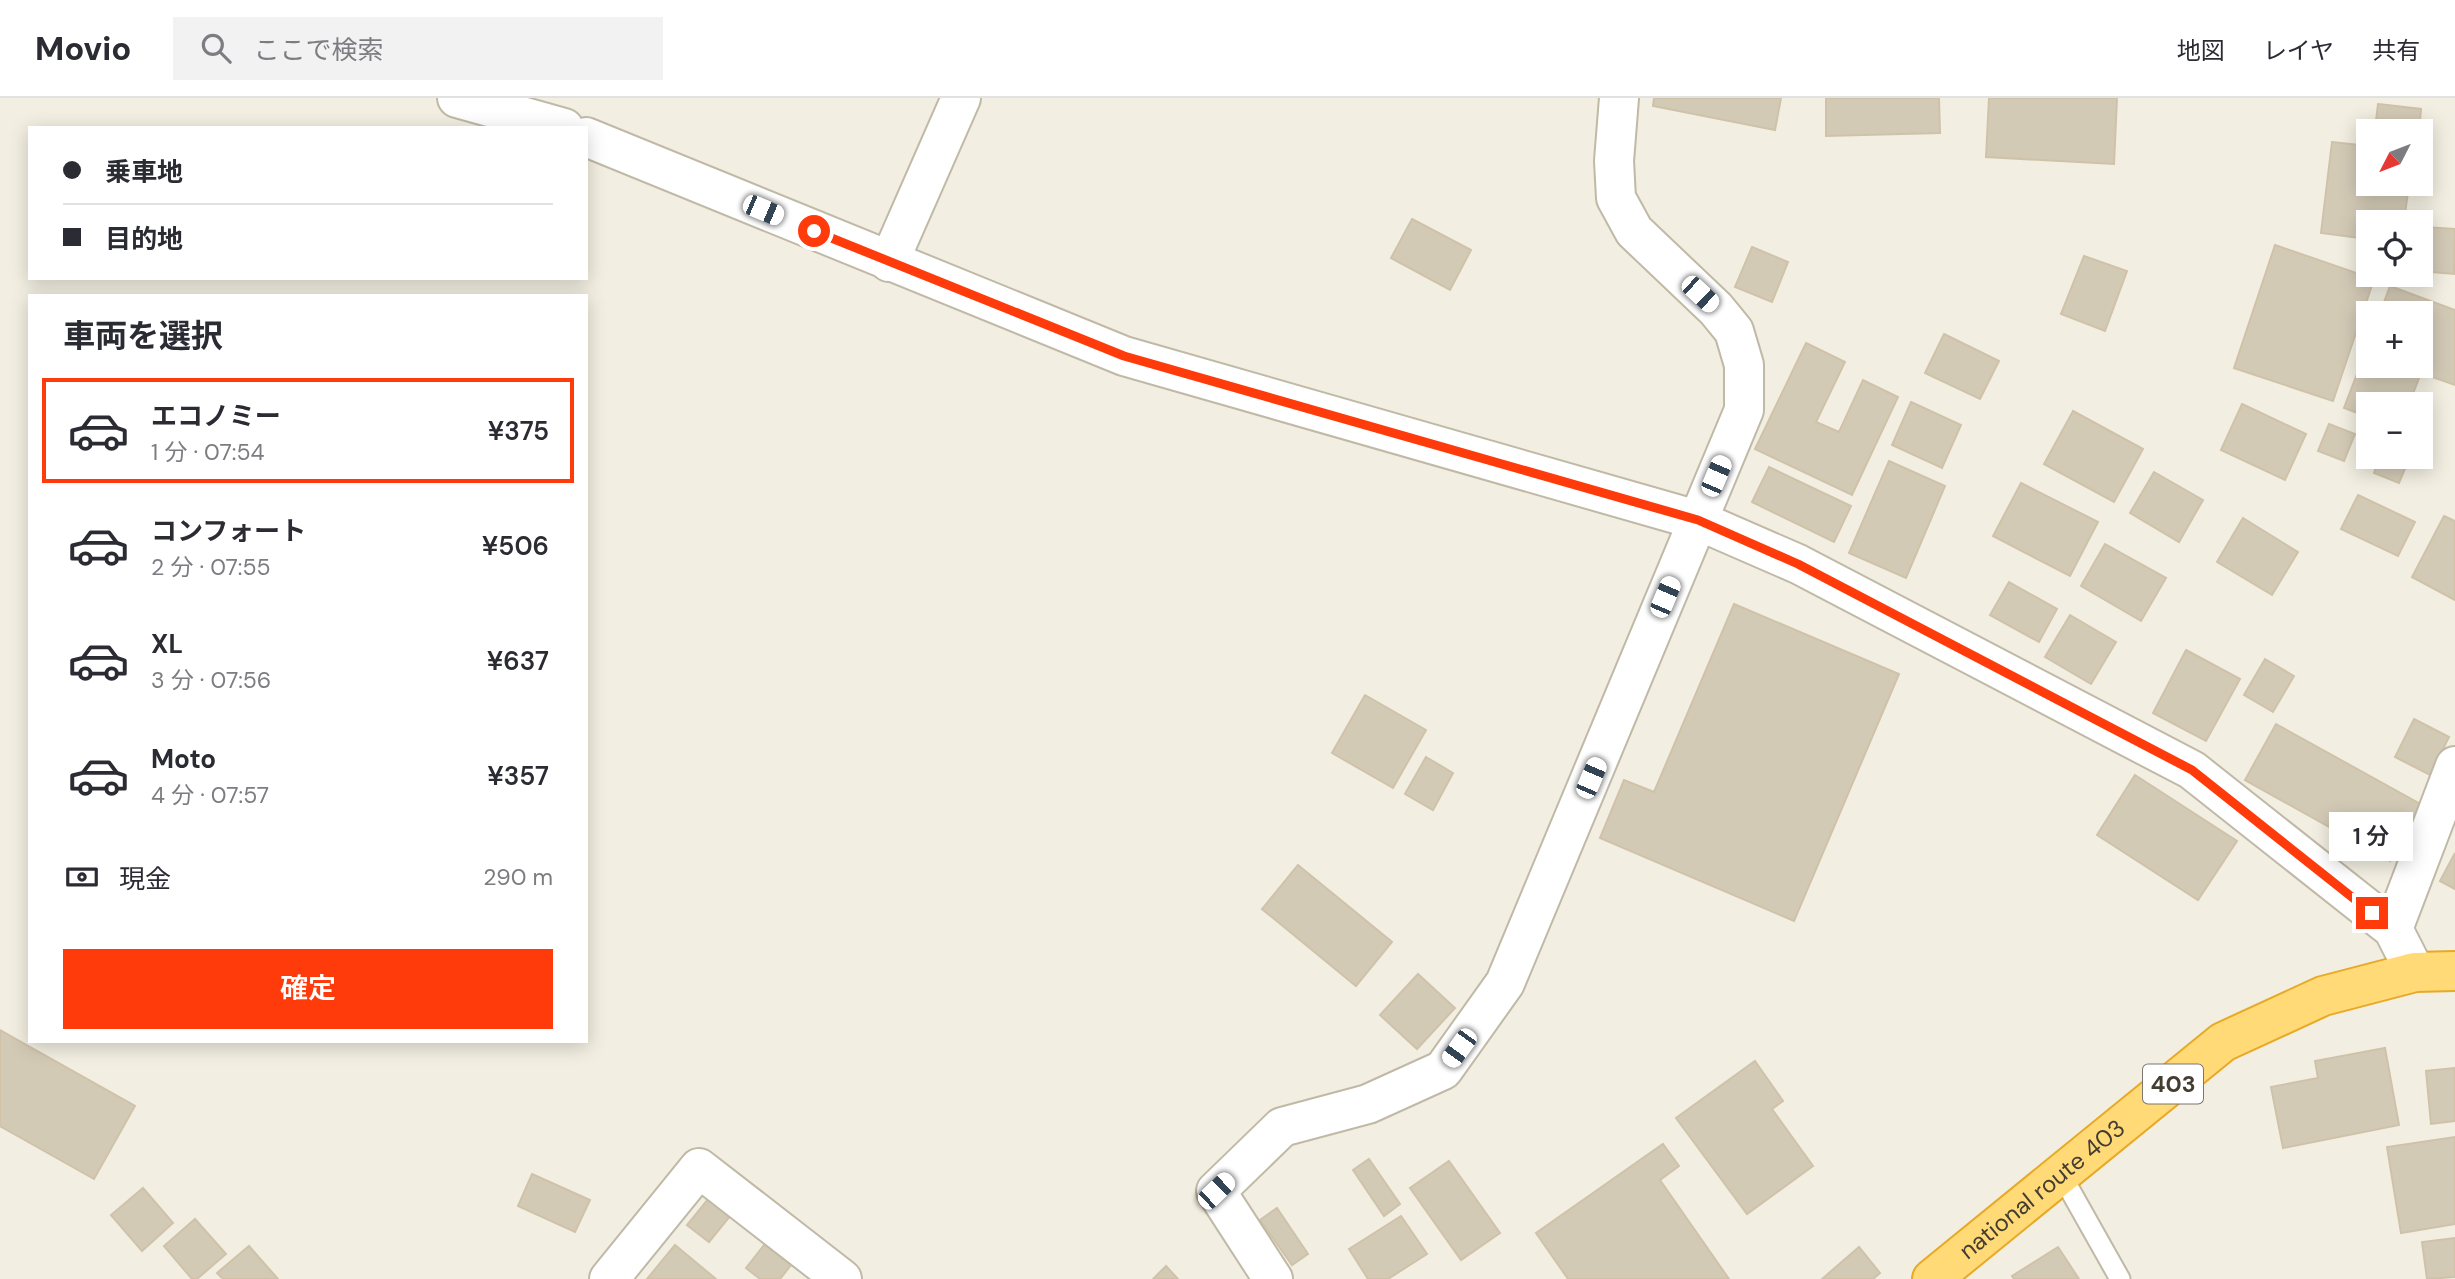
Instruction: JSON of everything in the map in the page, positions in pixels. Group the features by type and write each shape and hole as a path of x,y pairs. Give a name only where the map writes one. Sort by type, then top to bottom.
{"highway":[{"name":"national route 403","path":"1932,1279 2062,1176 2223,1042 2323,996 2415,972 2455,971"}],"street":[{"path":"457,98 557,126"},
{"path":"890,262 961,98"},
{"path":"1273,1279 1216,1191 1282,1127 1368,1104 1443,1070 1505,984 1744,411 1744,365 1734,331 1716,309 1634,231 1616,198 1614,161 1619,98"},
{"path":"588,138 1124,356 1698,520 1798,564 2192,770 2393,929 2415,972"},
{"path":"2393,929 2455,766"},
{"path":"609,1279 699,1168 842,1279"}],"lane":[{"path":"2062,1176 2120,1279"}],"building":[{"path":"1654,98 1781,98 1775,130 1653,106"},
{"path":"1826,98 1939,98 1940,133 1826,136"},
{"path":"1989,98 2117,98 2114,164 1986,157"},
{"path":"2378,104 2421,109 2420,119 2376,119"},
{"path":"2332,142 2356,145 2356,196 2407,196 2406,210 2356,210 2356,237 2321,233"},
{"path":"1412,219 1471,250 1450,290 1391,258"},
{"path":"2433,228 2455,229 2454,274 2433,272"},
{"path":"2275,245 2356,273 2356,287 2371,287 2367,301 2356,301 2356,333 2333,401 2234,368"},
{"path":"1752,247 1788,262 1772,302 1735,287"},
{"path":"2084,256 2127,271 2105,331 2061,314"},
{"path":"2390,287 2393,287 2431,301 2384,301"},
{"path":"2433,302 2455,310 2455,385 2433,377"},
{"path":"1944,334 1999,361 1980,399 1925,373"},
{"path":"1806,343 1845,362 1816,422 1839,432 1863,380 1898,397 1852,495 1755,449"},
{"path":"2356,376 2419,378 2414,392 2356,392 2356,412 2344,408"},
{"path":"1911,402 1961,425 1942,468 1892,445"},
{"path":"2242,404 2306,434 2285,480 2221,450"},
{"path":"2073,411 2143,449 2114,502 2044,464"},
{"path":"2329,424 2355,434 2344,461 2318,451"},
{"path":"1889,461 1945,486 1906,578 1849,553"},
{"path":"1769,467 1851,506 1834,542 1752,502"},
{"path":"2376,469 2405,469 2399,483 2374,473"},
{"path":"2154,472 2203,500 2179,542 2130,513"},
{"path":"2021,483 2098,522 2070,576 1993,536"},
{"path":"2358,495 2415,522 2398,556 2341,529"},
{"path":"2444,516 2455,521 2455,600 2412,577"},
{"path":"2243,518 2298,552 2272,595 2217,562"},
{"path":"2105,544 2166,578 2141,621 2081,586"},
{"path":"2009,582 2057,609 2039,642 1990,615"},
{"path":"1734,604 1899,674 1794,921 1600,838 1624,780 1654,792"},
{"path":"2070,615 2116,642 2091,684 2045,657"},
{"path":"2186,650 2240,679 2206,741 2153,713"},
{"path":"2265,659 2294,676 2273,712 2244,695"},
{"path":"1365,695 1426,730 1393,788 1332,753"},
{"path":"2414,719 2449,737 2430,775 2395,757"},
{"path":"2276,724 2422,805 2390,861 2245,780"},
{"path":"1426,757 1453,773 1433,810 1405,794"},
{"path":"2135,775 2237,841 2198,900 2097,835"},
{"path":"2455,853 2455,889 2440,881"},
{"path":"1298,865 1392,942 1356,986 1262,909"},
{"path":"1418,974 1455,1008 1417,1049 1380,1015"},
{"path":"0,1030 135,1106 94,1179 0,1126"},
{"path":"2385,1048 2399,1125 2283,1148 2271,1087 2318,1078 2315,1061"},
{"path":"1755,1061 1783,1101 1772,1109 1813,1166 1747,1214 1676,1118"},
{"path":"2455,1068 2455,1121 2431,1124 2426,1071"},
{"path":"2455,1137 2455,1224 2401,1233 2387,1147"},
{"path":"1663,1144 1679,1166 1660,1180 1729,1279 1568,1279 1536,1233"},
{"path":"1369,1159 1400,1204 1384,1216 1353,1170"},
{"path":"1449,1161 1500,1233 1461,1260 1410,1188"},
{"path":"532,1174 590,1200 575,1232 518,1206"},
{"path":"143,1188 173,1223 142,1251 111,1215"},
{"path":"709,1198 731,1215 709,1242 687,1225"},
{"path":"1277,1208 1308,1254 1292,1265 1260,1220"},
{"path":"1401,1216 1427,1254 1388,1279 1368,1279 1349,1249"},
{"path":"195,1219 226,1254 197,1279 192,1279 164,1246"},
{"path":"2455,1238 2455,1277 2427,1279 2422,1242"},
{"path":"768,1240 795,1260 780,1279 760,1279 746,1268"},
{"path":"675,1245 716,1279 647,1279"},
{"path":"249,1246 278,1279 223,1279 217,1273"},
{"path":"1859,1247 1880,1273 1873,1279 1822,1279"},
{"path":"2058,1247 2079,1279 2014,1279 2012,1276"},
{"path":"1166,1266 1178,1279 1153,1279"}],"route":[{"path":"814,231 1124,356 1698,520 1798,564 2192,770 2372,913"}]}
